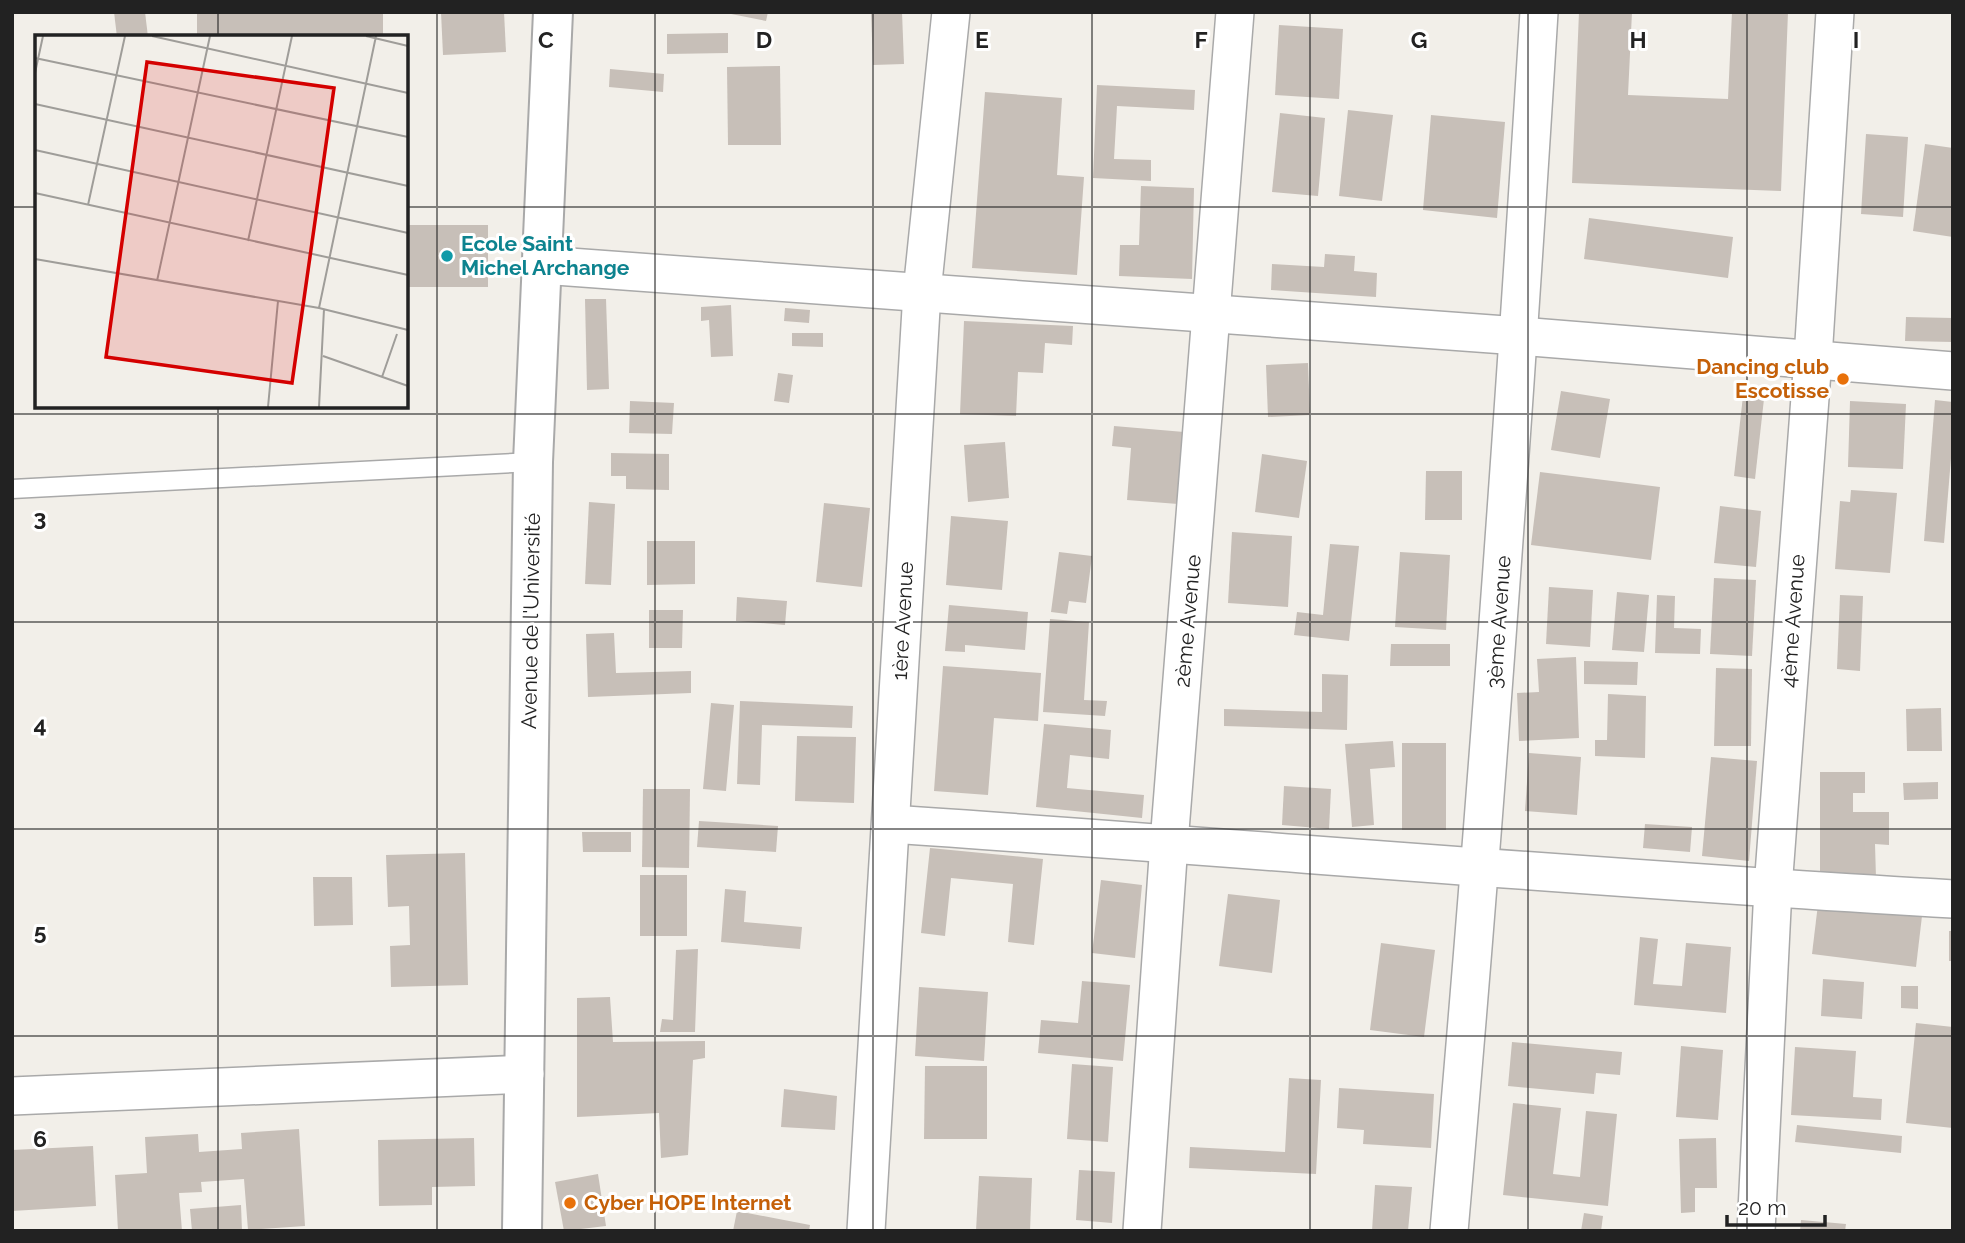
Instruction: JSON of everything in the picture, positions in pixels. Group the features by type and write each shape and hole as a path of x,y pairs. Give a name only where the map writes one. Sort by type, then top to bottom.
{"street":[{"name":"Avenue de l'Université","path":"522,1231 533,462 553,12"},
{"name":"1ère Avenue","path":"866,1231 922,292 951,12"},
{"name":"2ème Avenue","path":"1142,1231 1169,843 1235,12"},
{"name":"3ème Avenue","path":"1449,1231 1481,866 1539,12"},
{"name":"4ème Avenue","path":"1756,1231 1773,888 1813,358 1835,12"},
{"path":"542,265 1953,370"},
{"path":"892,824 1953,899"},
{"path":"12,1096 525,1074"}],"lane":[{"path":"12,489 533,462"}],"building":[{"path":"114,12 145,12 148,35 117,35"},
{"path":"197,12 383,12 383,35 197,35"},
{"path":"441,12 504,12 506,52 443,55"},
{"path":"721,12 768,12 766,21"},
{"path":"871,12 902,12 904,64 873,65"},
{"path":"1579,12 1632,12 1628,95 1728,99 1732,12 1788,12 1781,191 1572,183"},
{"path":"1279,25 1343,29 1339,99 1275,95"},
{"path":"728,33 728,53 667,54 667,34"},
{"path":"780,66 781,145 728,145 727,67"},
{"path":"610,69 664,74 663,92 609,87"},
{"path":"1097,85 1195,90 1194,110 1117,106 1114,159 1151,160 1151,181 1093,178"},
{"path":"985,92 1062,98 1057,175 1084,177 1077,275 972,268"},
{"path":"1348,110 1393,115 1382,201 1339,196"},
{"path":"1280,113 1325,118 1318,196 1272,192"},
{"path":"1431,115 1505,122 1497,218 1423,210"},
{"path":"1866,134 1908,137 1903,217 1861,214"},
{"path":"1925,144 1953,148 1953,237 1913,231"},
{"path":"1141,186 1194,188 1192,279 1119,276 1120,245 1139,245"},
{"path":"1589,218 1733,237 1728,278 1584,259"},
{"name":"Ecole Saint Michel Archange","path":"408,225 488,225 488,287 408,287"},
{"path":"1325,254 1355,256 1354,271 1377,273 1376,297 1271,290 1272,264 1324,267"},
{"path":"585,299 606,299 609,389 587,390"},
{"path":"731,305 733,356 711,357 709,320 701,321 701,307"},
{"path":"785,308 810,310 809,323 784,321"},
{"path":"1906,317 1953,318 1953,342 1905,341"},
{"path":"964,321 1073,326 1072,345 1045,343 1043,373 1018,372 1016,416 960,414"},
{"path":"792,333 823,333 823,347 792,346"},
{"path":"1308,363 1310,415 1268,417 1266,365"},
{"path":"778,373 793,375 789,403 774,401"},
{"path":"1744,387 1765,390 1755,479 1734,476"},
{"path":"1561,391 1610,399 1600,458 1551,450"},
{"path":"1935,400 1953,402 1944,543 1924,541"},
{"path":"630,401 674,403 672,434 629,433"},
{"path":"1850,401 1906,404 1903,469 1848,467"},
{"path":"1114,426 1184,432 1178,504 1127,500 1131,448 1112,446"},
{"path":"1005,442 1009,498 968,502 964,445"},
{"path":"611,453 669,454 669,490 626,489 626,476 611,476"},
{"path":"1262,454 1307,461 1299,518 1255,512"},
{"path":"1426,471 1462,471 1462,520 1425,520"},
{"path":"1540,472 1660,487 1651,560 1531,545"},
{"path":"1851,490 1897,493 1890,573 1835,569 1840,501 1850,502"},
{"path":"589,502 615,504 611,585 585,584"},
{"path":"824,503 870,508 862,587 816,582"},
{"path":"1720,506 1761,511 1756,567 1714,563"},
{"path":"951,516 1008,521 1002,590 946,585"},
{"path":"1232,532 1292,536 1288,607 1228,603"},
{"path":"647,541 695,541 695,584 647,585"},
{"path":"1330,544 1359,546 1349,641 1294,635 1297,612 1323,615"},
{"path":"1059,552 1092,556 1086,603 1069,601 1067,614 1051,612"},
{"path":"1400,552 1450,555 1446,630 1395,627"},
{"path":"1714,578 1756,580 1752,656 1710,654"},
{"path":"1549,587 1593,590 1590,647 1546,644"},
{"path":"1617,592 1649,595 1644,652 1612,650"},
{"path":"1657,595 1675,596 1674,628 1701,629 1700,654 1655,653"},
{"path":"1840,595 1863,596 1860,671 1837,669"},
{"path":"737,597 787,601 785,625 736,621"},
{"path":"949,605 1028,612 1025,650 965,645 965,652 945,651"},
{"path":"649,610 683,610 682,648 649,648"},
{"path":"1050,619 1089,622 1084,700 1107,701 1105,716 1043,712"},
{"path":"614,633 616,673 691,671 691,693 588,697 586,634"},
{"path":"1391,644 1450,644 1450,666 1390,666"},
{"path":"1576,657 1579,738 1519,741 1517,693 1539,692 1537,659"},
{"path":"1584,661 1638,662 1637,685 1584,684"},
{"path":"943,666 1041,673 1038,721 994,718 988,795 934,791"},
{"path":"1716,668 1752,669 1751,746 1714,746"},
{"path":"1322,674 1348,675 1347,730 1224,726 1224,709 1322,712"},
{"path":"1608,694 1646,696 1645,758 1595,756 1595,740 1607,740"},
{"path":"740,701 853,706 852,728 762,725 760,785 737,784"},
{"path":"711,703 734,705 726,791 703,789"},
{"path":"1941,708 1942,751 1907,751 1906,709"},
{"path":"1044,724 1111,730 1109,759 1070,755 1067,788 1144,795 1142,818 1036,807"},
{"path":"797,736 856,737 854,803 795,801"},
{"path":"1393,741 1395,767 1370,769 1374,825 1352,827 1345,744"},
{"path":"1402,743 1446,743 1446,830 1402,830"},
{"path":"1529,753 1581,757 1577,815 1525,811"},
{"path":"1711,757 1757,761 1749,861 1702,856"},
{"path":"1820,772 1865,772 1865,793 1853,793 1853,812 1889,812 1889,845 1875,844 1876,878 1820,878"},
{"path":"1938,782 1938,799 1904,800 1903,783"},
{"path":"1284,786 1331,789 1329,829 1282,825"},
{"path":"643,789 690,789 689,868 642,867"},
{"path":"699,821 778,826 776,852 697,847"},
{"path":"1645,824 1692,827 1690,852 1643,848"},
{"path":"582,832 631,832 631,852 583,852"},
{"path":"930,848 1043,859 1034,945 1008,942 1013,884 951,878 945,936 921,933"},
{"path":"465,853 468,985 391,987 390,946 410,945 409,906 388,907 386,855"},
{"path":"640,875 687,875 687,936 640,936"},
{"path":"313,877 352,877 353,925 314,926"},
{"path":"1101,880 1142,885 1135,958 1092,953"},
{"path":"725,889 746,891 744,922 802,927 800,949 721,942"},
{"path":"1228,894 1280,900 1272,973 1219,966"},
{"path":"1818,904 1922,916 1916,967 1812,954"},
{"path":"1949,931 1953,931 1953,961 1949,961"},
{"path":"1640,937 1658,939 1653,984 1682,986 1686,943 1731,947 1726,1013 1634,1005"},
{"path":"1381,943 1435,950 1424,1037 1370,1030"},
{"path":"698,949 695,1032 660,1032 662,1019 673,1020 676,950"},
{"path":"1823,979 1864,982 1862,1019 1821,1016"},
{"path":"1082,981 1130,985 1123,1061 1038,1053 1041,1020 1078,1023"},
{"path":"1901,986 1918,986 1918,1009 1901,1008"},
{"path":"919,987 988,992 984,1061 915,1056"},
{"path":"610,997 613,1042 705,1041 705,1058 693,1060 688,1155 661,1158 659,1113 577,1117 577,998"},
{"path":"1916,1023 1953,1027 1953,1128 1906,1123"},
{"path":"1512,1042 1622,1052 1620,1075 1596,1073 1594,1094 1508,1086"},
{"path":"1681,1046 1723,1050 1718,1120 1676,1117"},
{"path":"1795,1047 1856,1051 1853,1097 1882,1099 1881,1120 1791,1115"},
{"path":"1072,1064 1113,1067 1108,1142 1067,1139"},
{"path":"925,1066 987,1066 987,1139 924,1139"},
{"path":"1289,1078 1321,1080 1316,1174 1189,1168 1190,1147 1285,1152"},
{"path":"1339,1088 1434,1094 1431,1148 1363,1144 1364,1130 1337,1128"},
{"path":"784,1089 837,1096 835,1130 781,1127"},
{"path":"1513,1103 1561,1108 1553,1174 1580,1177 1586,1111 1617,1114 1608,1206 1503,1195"},
{"path":"1797,1125 1902,1136 1901,1153 1795,1142"},
{"path":"299,1129 305,1226 248,1230 244,1179 201,1182 202,1192 179,1193 182,1231 118,1231 115,1175 147,1173 145,1137 198,1134 199,1152 242,1149 241,1133"},
{"path":"474,1138 475,1186 432,1187 432,1205 379,1206 378,1140"},
{"path":"1716,1138 1717,1188 1695,1188 1695,1212 1681,1213 1679,1139"},
{"path":"93,1146 96,1206 12,1211 12,1150"},
{"path":"1079,1170 1115,1172 1112,1223 1076,1220"},
{"path":"598,1174 606,1226 564,1231 555,1182"},
{"path":"979,1176 1032,1178 1030,1231 976,1231"},
{"path":"1375,1185 1412,1187 1408,1231 1372,1231"},
{"path":"241,1205 242,1231 192,1231 190,1209"},
{"path":"737,1211 810,1225 809,1231 733,1231"},
{"path":"1584,1213 1603,1216 1601,1231 1581,1231"},
{"path":"1801,1220 1846,1224 1845,1231 1800,1231"}],"place":[{"name":"Ecole Saint Michel Archange","path":"447,256"},
{"name":"Dancing club Escotisse","path":"1843,379"},
{"name":"Cyber HOPE Internet","path":"570,1203"}]}
